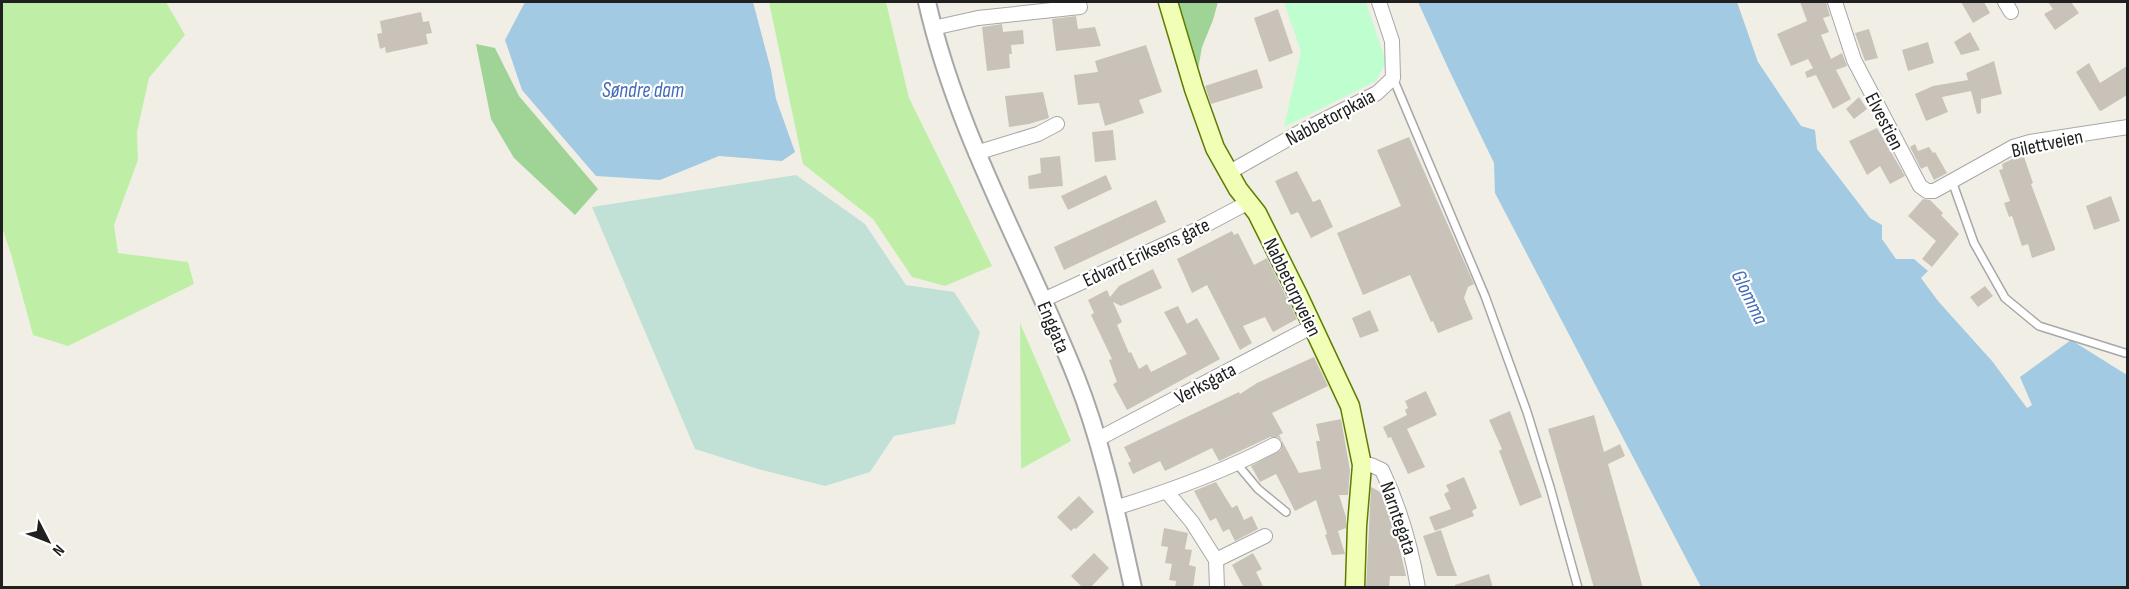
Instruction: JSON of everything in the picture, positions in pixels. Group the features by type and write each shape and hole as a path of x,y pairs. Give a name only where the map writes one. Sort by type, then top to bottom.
{"main road":[{"name":"Nabbetorpveien","path":"1168,2 1197,99 1215,148 1228,173 1263,224 1350,406 1362,465 1355,588"}],"street":[{"name":"Enggata","path":"927,2 957,106 1076,377 1098,439 1133,588"},
{"name":"Nabbetorpkaia","path":"1228,173 1302,131 1377,93 1393,78 1392,41 1378,2"},
{"name":"Elvestien","path":"1835,2 1854,60 1920,186 1927,191 1935,191 1970,170"},
{"path":"933,28 978,18 1080,7"},
{"path":"976,153 1038,134 1057,124"},
{"name":"Bilettveien","path":"1970,170 1995,155 2030,142 2127,127"},
{"name":"Edvard Eriksens gate","path":"1043,300 1198,229 1249,202"},
{"name":"Verksgata","path":"1098,439 1312,326"},
{"path":"1115,508 1167,492 1237,464 1274,445"},
{"name":"Narntegata","path":"1362,465 1371,465 1382,470 1398,504 1413,554 1418,588"},
{"path":"1167,492 1192,522 1216,560 1217,588"},
{"path":"1216,560 1265,536"}],"lane":[{"path":"1393,78 1485,296 1527,412 1578,588"},
{"path":"1952,181 1974,243 2005,298 2039,326 2125,353"},
{"path":"1237,464 1258,489 1286,512"}],"green space":[{"path":"2,2 166,2 185,35 149,78 137,132 138,160 114,225 118,253 188,262 194,284 68,346 33,335 2,227"},
{"path":"769,2 886,2 909,98 992,266 945,286 912,277 873,219 803,164"},
{"path":"1175,2 1218,2 1202,47 1197,75"},
{"path":"1284,2 1366,2 1386,62 1376,81 1284,127 1301,52"},
{"path":"476,44 495,48 519,96 598,189 575,215 514,158 491,119"},
{"path":"1020,323 1071,441 1021,469"}],"shaded area":[{"path":"796,175 865,224 906,285 954,292 980,332 955,424 894,436 870,472 825,486 758,469 695,449 592,207"}],"water":[{"name":"Søndre dam","path":"525,2 753,2 771,70 776,99 795,152 782,161 719,156 660,180 596,176 522,90 505,40"},
{"name":"Glomma","path":"1418,2 1737,2 1758,62 1801,126 1815,130 1817,149 1870,218 1882,225 1882,239 1896,259 1914,259 1928,271 1921,278 1938,301 1992,361 2027,408 2032,405 2020,377 2071,340 2127,375 2127,587 1701,587 1495,193 1494,163"}],"building":[{"path":"1800,2 1826,2 1830,16 1823,18 1829,32 1821,35 1831,59 1842,53 1847,66 1836,70 1851,99 1833,109 1816,75 1807,78 1805,72 1813,68 1808,59 1791,66 1777,34 1807,21"},
{"path":"1961,2 1984,2 1990,13 1973,23"},
{"path":"2048,2 2071,2 2079,13 2055,30 2044,14 2053,9"},
{"path":"1278,9 1293,53 1269,62 1254,18"},
{"path":"421,12 423,22 429,21 432,33 426,34 428,44 386,53 385,47 380,49 377,34 382,33 380,21"},
{"path":"1076,16 1078,29 1095,27 1101,46 1056,51 1052,19"},
{"path":"1002,24 1003,32 1023,30 1024,44 1011,45 1010,68 987,71 982,27"},
{"path":"1869,29 1878,58 1865,61 1855,33"},
{"path":"1970,32 1980,50 1961,55 1954,42"},
{"path":"1928,42 1934,63 1908,71 1902,50"},
{"path":"1146,45 1162,92 1139,100 1144,113 1105,126 1099,103 1078,105 1074,75 1098,72 1095,61"},
{"path":"1994,61 2002,94 1981,99 1981,113 1977,114 1971,91 1942,97 1948,112 1926,121 1915,94 1933,86 1968,80 1966,73"},
{"path":"2089,63 2100,83 2127,66 2127,95 2101,111 2099,110 2076,72"},
{"path":"1257,69 1263,88 1211,104 1205,86"},
{"path":"1043,92 1049,118 1009,127 1005,96"},
{"path":"1859,97 1867,109 1854,119 1846,109"},
{"path":"1877,128 1905,176 1890,184 1880,166 1867,175 1849,141"},
{"path":"1113,130 1116,160 1095,162 1092,132"},
{"path":"1409,137 1474,284 1468,287 1464,298 1473,319 1438,333 1410,275 1363,295 1337,233 1401,206 1377,150"},
{"path":"1915,144 1918,151 1929,147 1933,153 1935,152 1947,173 1934,180 1927,166 1921,169 1910,147"},
{"path":"2023,154 2033,183 2031,184 2055,248 2055,250 2032,258 2028,244 2022,246 2012,216 2009,217 2004,203 2010,201 1999,170 2003,169 2002,164"},
{"path":"1060,156 1063,186 1029,189 1028,176 1041,173 1040,158"},
{"path":"1297,171 1313,202 1320,199 1333,227 1311,238 1298,212 1291,215 1275,181"},
{"path":"1106,175 1112,189 1068,210 1061,196"},
{"path":"2111,196 2120,221 2094,230 2086,206"},
{"path":"1923,199 1930,200 1959,234 1932,267 1922,259 1936,241 1908,216"},
{"path":"1156,200 1166,222 1064,270 1054,247"},
{"path":"1232,231 1234,235 1238,233 1254,265 1267,258 1297,319 1273,332 1265,317 1243,326 1252,343 1240,350 1207,285 1192,293 1177,259"},
{"path":"1153,269 1162,288 1121,306 1113,302 1122,322 1117,325 1139,369 1147,364 1151,372 1187,354 1164,312 1178,306 1187,324 1197,318 1220,359 1127,410 1113,384 1117,382 1109,360 1112,359 1091,315 1094,313 1088,300 1107,290 1110,297 1119,286"},
{"path":"1985,286 1993,296 1978,307 1970,297"},
{"path":"1370,310 1379,331 1360,338 1352,318"},
{"path":"1314,357 1328,386 1272,413 1283,433 1279,435 1299,473 1321,469 1316,441 1320,441 1316,424 1341,419 1350,470 1348,495 1339,495 1346,517 1346,528 1338,531 1345,554 1332,555 1316,500 1295,511 1276,474 1260,482 1251,466 1281,450 1282,441 1278,437 1270,437 1219,461 1212,448 1165,471 1160,461 1133,474 1128,463 1131,461 1124,447"},
{"path":"1426,391 1437,415 1407,429 1425,467 1408,474 1391,437 1388,438 1383,427 1407,415 1405,410 1408,408 1405,401"},
{"path":"1510,411 1542,497 1520,506 1499,451 1502,449 1489,420"},
{"path":"1594,415 1604,452 1620,444 1625,456 1608,464 1643,588 1594,588 1548,429"},
{"path":"1464,477 1477,508 1472,511 1474,516 1435,531 1429,517 1451,509 1444,494 1449,491 1446,485"},
{"path":"1216,482 1232,508 1237,505 1244,520 1252,516 1258,529 1235,541 1229,529 1223,532 1216,518 1210,521 1194,491"},
{"path":"1371,487 1382,493 1386,502 1406,576 1390,576 1389,588 1366,588"},
{"path":"1079,496 1094,512 1071,531 1057,517"},
{"path":"1164,528 1188,533 1185,549 1192,550 1189,565 1196,567 1193,588 1175,588 1176,581 1169,580 1172,564 1165,563 1168,547 1161,546"},
{"path":"1441,530 1457,576 1437,576 1423,536"},
{"path":"1094,553 1109,568 1090,588 1083,588 1071,576"},
{"path":"1253,553 1262,569 1256,572 1264,588 1244,588 1232,565"},
{"path":"1489,574 1493,588 1455,588 1455,585"}]}
